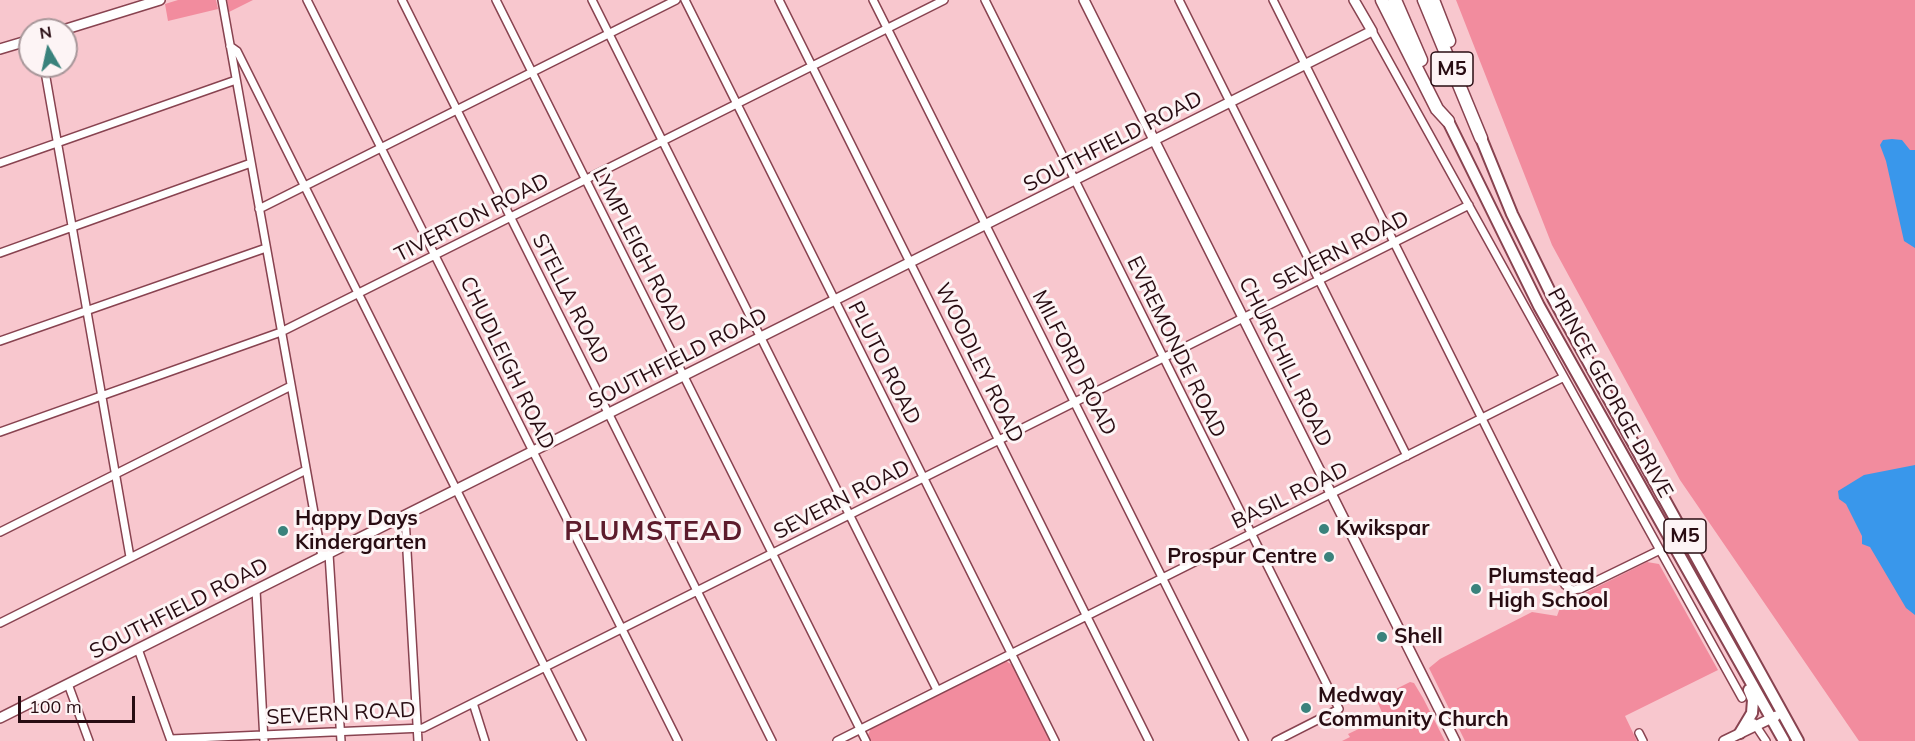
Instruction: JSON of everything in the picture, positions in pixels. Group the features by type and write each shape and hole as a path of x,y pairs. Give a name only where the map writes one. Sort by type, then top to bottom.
{"highway":[{"path":"1382,0 1437,109 1448,122"},
{"name":"M5","path":"1395,0 1448,122"},
{"name":"M5","path":"1424,0 1482,138"},
{"path":"1433,0 1462,75 1482,138"}],"main road":[{"name":"PRINCE GEORGE DRIVE","path":"1448,122 1539,306 1784,741"},
{"name":"PRINCE GEORGE DRIVE","path":"1482,138 1512,214 1553,298 1798,741"},
{"path":"1725,638 1751,695 1754,722 1740,733"}],"street":[{"path":"78,25 160,0"},
{"path":"222,0 306,470 325,556 341,741"},
{"name":"CHUDLEIGH ROAD","path":"307,0 678,741"},
{"name":"STELLA ROAD","path":"402,0 772,741"},
{"name":"LYMPLEIGH ROAD","path":"496,0 866,741"},
{"path":"592,0 937,690"},
{"path":"259,209 676,0"},
{"name":"PLUTO ROAD","path":"685,0 1055,741"},
{"name":"WOODLEY ROAD","path":"779,0 1149,741"},
{"name":"MILFORD ROAD","path":"873,0 1244,741"},
{"name":"TIVERTON ROAD","path":"0,432 281,332 944,0"},
{"name":"EVREMONDE ROAD","path":"985,0 1339,709 1276,741"},
{"name":"CHURCHILL ROAD","path":"1084,0 1455,741"},
{"path":"1179,0 1407,456"},
{"path":"1273,0 1567,587 1580,589 1660,550"},
{"path":"1354,0 1742,698"},
{"name":"SOUTHFIELD ROAD","path":"0,718 1372,31"},
{"path":"0,49 18,44"},
{"path":"230,46 237,51 582,741"},
{"path":"46,78 130,557"},
{"path":"0,164 236,80"},
{"path":"0,253 251,163"},
{"name":"SEVERN ROAD","path":"171,740 264,738 341,731 423,728 1469,205"},
{"path":"0,341 266,248"},
{"name":"BASIL ROAD","path":"837,741 1564,377"},
{"path":"0,532 291,386"},
{"path":"0,622 306,470"},
{"path":"405,517 418,741"},
{"path":"256,590 264,738"},
{"path":"138,650 171,740"},
{"path":"68,684 89,741"},
{"path":"473,703 485,741"},
{"path":"1766,741 1754,722 1771,719 1783,712"},
{"path":"1639,733 1643,741"},
{"path":"1725,741 1740,733"}],"shaded area":[{"path":"178,0 216,0 218,9 168,21 165,4"},
{"path":"227,0 253,0 229,12"},
{"path":"1456,0 1915,0 1915,741 1859,741 1680,480 1552,245"},
{"path":"1647,562 1659,564 1718,670 1625,716 1637,741 1465,741 1429,668 1440,659 1532,612 1557,616 1561,605"},
{"path":"1006,661 1014,666 1051,741 870,741 868,735 871,728"},
{"path":"1410,682 1414,683 1423,698 1445,741 1342,741 1350,737 1348,734 1384,717 1376,699"}],"water":[{"path":"1883,140 1902,140 1910,150 1915,150 1915,248 1904,241 1886,161 1880,145"},
{"path":"1915,465 1915,615 1906,608 1870,547 1862,544 1862,536 1846,504 1839,499 1838,491 1864,475"}],"place":[{"name":"Kwikspar","path":"1324,529"},
{"name":"Happy Days Kindergarten","path":"283,531"},
{"name":"Prospur Centre","path":"1329,557"},
{"name":"Plumstead High School","path":"1476,589"},
{"name":"Shell","path":"1382,637"},
{"name":"Medway Community Church","path":"1306,708"}],"district":[{"name":"PLUMSTEAD","path":"654,532"}]}
